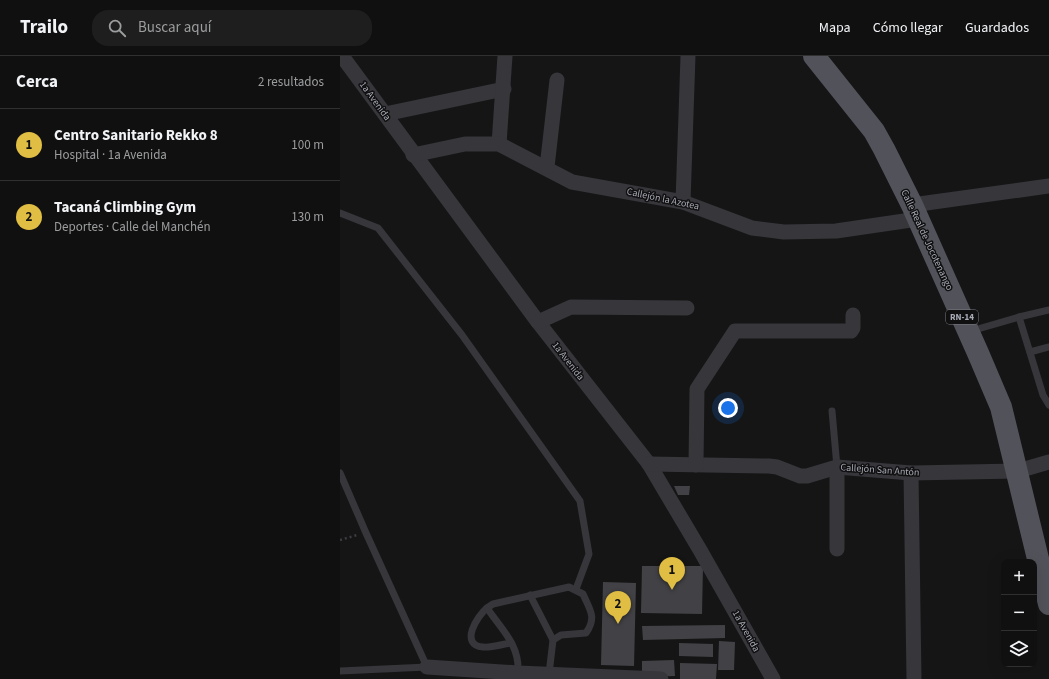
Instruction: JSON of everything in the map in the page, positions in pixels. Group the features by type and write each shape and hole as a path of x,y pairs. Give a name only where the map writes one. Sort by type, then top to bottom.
{"main road":[{"name":"Calle Real de Jocotenango","path":"814,56 874,131 915,212 969,332 1001,407 1018,471 1049,604"}],"street":[{"name":"1a Avenida","path":"342,56 413,155 538,322 649,464 700,550 773,679"},
{"path":"499,144 504,90 505,56"},
{"path":"683,202 688,56"},
{"path":"547,167 557,80"},
{"path":"385,114 504,90"},
{"name":"Callejón la Azotea","path":"413,155 465,144 499,144 547,167 572,182 683,202 752,228 784,232 836,231 915,212 1049,186"},
{"path":"538,322 571,307 687,308"},
{"path":"696,465 697,389 735,331 851,331 853,328 853,315"},
{"name":"Callejón San Antón","path":"649,464 777,467 800,476 807,476 837,467 911,473 1018,471 1049,462"},
{"path":"837,467 837,549"},
{"path":"911,473 914,679"},
{"path":"427,667 549,674 566,677 661,679"}],"lane":[{"path":"340,213 378,228 462,335 580,501 589,554 576,590"},
{"path":"969,332 1019,317 1049,310"},
{"path":"1019,317 1047,405 1049,405"},
{"path":"1030,352 1049,347"},
{"path":"832,411 837,467"},
{"path":"340,473 427,667 340,671"},
{"path":"511,642 483,647 476,645 472,639 471,627 478,614 493,604 569,587 583,594 593,616 592,623 586,632 562,636 553,640"},
{"path":"530,595 553,640 549,674"},
{"path":"486,608 516,649 519,660 518,673"}],"path":[{"path":"340,540 366,533"}],"building":[{"path":"674,486 690,486 689,495 678,495"},
{"path":"642,566 703,566 702,614 641,613"},
{"path":"603,582 636,583 634,666 601,665"},
{"path":"725,625 725,638 643,640 642,626"},
{"path":"719,641 735,642 734,670 718,670"},
{"path":"679,643 713,644 713,657 679,656"},
{"path":"674,660 675,676 642,677 642,661"},
{"path":"680,663 717,664 716,679 680,679"}],"place":[{"name":"Centro Sanitario Rekko 8","path":"672,590"},
{"name":"Tacaná Climbing Gym","path":"618,624"}]}
